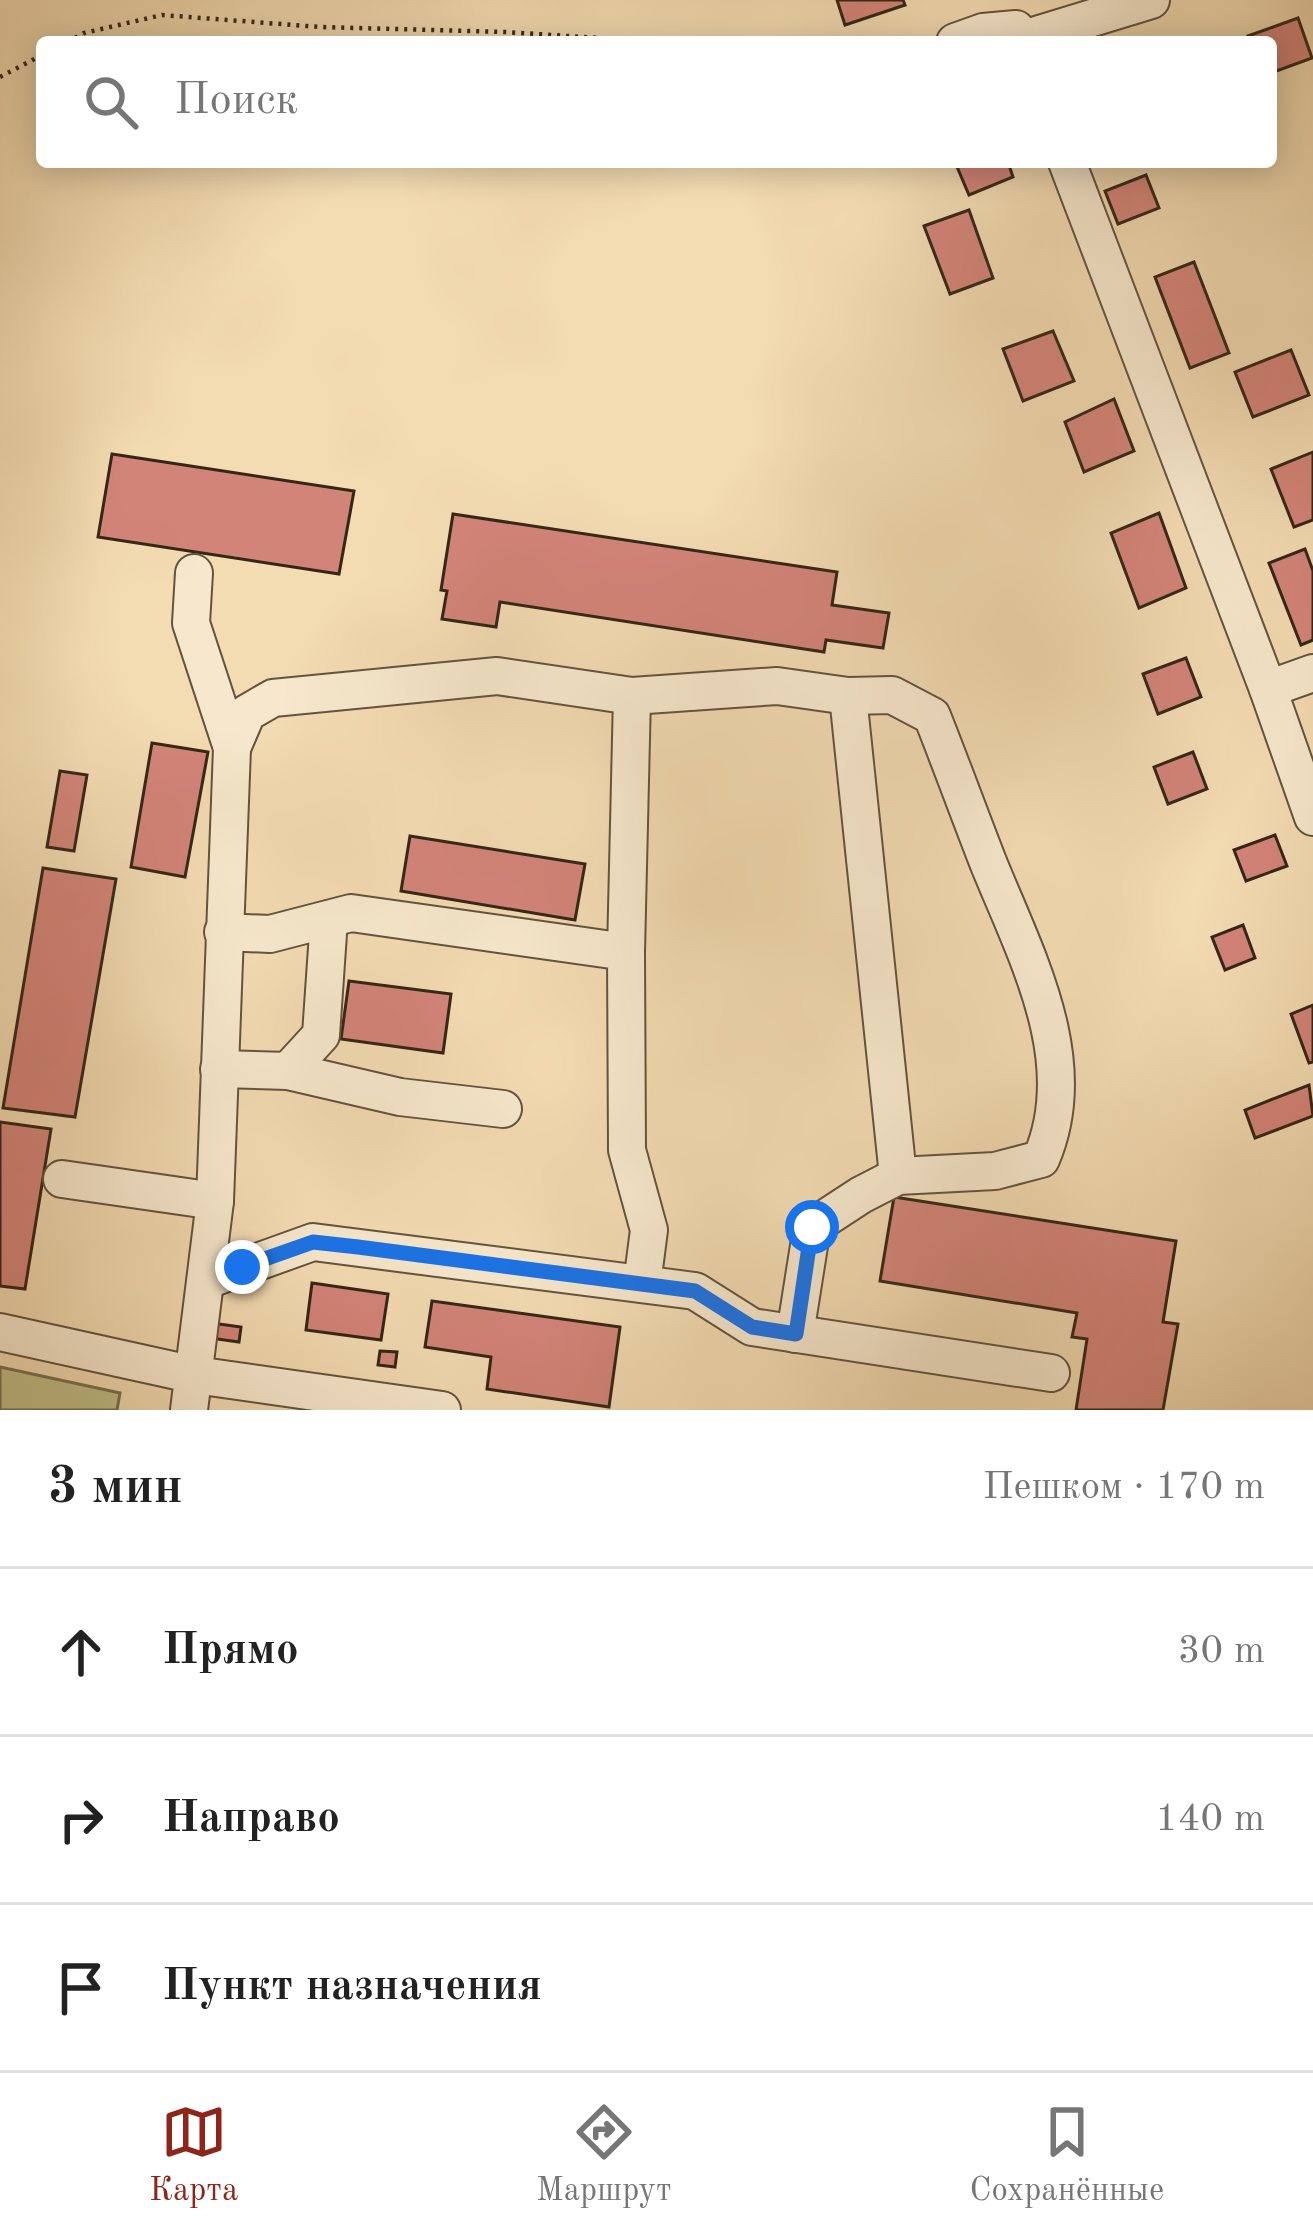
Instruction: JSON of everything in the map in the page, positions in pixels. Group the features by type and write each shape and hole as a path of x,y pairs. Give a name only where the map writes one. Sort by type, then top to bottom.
{"street":[{"path":"972,36 1151,0"},
{"path":"1069,168 1313,817"},
{"path":"192,1392 214,1201 232,748 191,623 194,573"},
{"path":"1268,689 1313,673"},
{"path":"232,748 248,712 273,698 497,676 632,696 777,686 848,696 892,695 932,716 1042,989 1057,1082 1053,1132 1041,1160 994,1171 898,1176 812,1227 796,1334"},
{"path":"632,696 627,1150 649,1230 642,1284"},
{"path":"848,696 898,1176"},
{"path":"224,932 270,934 351,913 626,952"},
{"path":"288,1071 321,1035 329,919"},
{"path":"219,1069 288,1071 400,1097 503,1108"},
{"path":"62,1179 214,1201"},
{"path":"206,1280 313,1242 695,1291 752,1327 1052,1373"},
{"path":"0,1332 192,1392 442,1410"}],"path":[{"path":"78,36 162,16 568,36"},
{"path":"0,77 36,58"}],"shaded area":[{"path":"0,1367 120,1393 117,1410 0,1410"}],"building":[{"path":"837,0 903,0 905,5 845,25"},
{"path":"1298,18 1312,58 1277,71 1277,36 1248,36"},
{"path":"958,168 1010,168 1013,177 969,195"},
{"path":"1146,175 1159,208 1118,224 1105,191"},
{"path":"969,210 993,278 950,294 924,226"},
{"path":"1194,262 1229,353 1190,368 1155,277"},
{"path":"1053,331 1074,381 1023,401 1003,349"},
{"path":"1291,350 1309,395 1253,417 1235,372"},
{"path":"1114,399 1134,451 1084,472 1065,422"},
{"path":"1313,452 1313,520 1294,527 1271,469"},
{"path":"112,454 354,491 339,574 98,537"},
{"path":"1159,513 1186,588 1139,608 1111,533"},
{"path":"453,514 837,572 832,605 889,613 883,648 826,640 824,652 500,602 496,627 442,619 447,591 441,590"},
{"path":"1305,549 1313,571 1313,640 1301,645 1269,563"},
{"path":"1186,658 1201,697 1158,714 1143,674"},
{"path":"152,743 208,752 185,877 131,867"},
{"path":"1193,752 1207,789 1168,804 1154,767"},
{"path":"60,771 87,775 74,851 47,847"},
{"path":"1275,835 1287,866 1246,881 1234,850"},
{"path":"410,836 585,864 575,920 401,891"},
{"path":"43,868 116,879 75,1117 3,1108"},
{"path":"1243,925 1255,958 1225,970 1212,937"},
{"path":"349,981 451,994 443,1053 341,1039"},
{"path":"1313,1005 1313,1062 1309,1063 1291,1014"},
{"path":"1309,1085 1313,1116 1255,1138 1245,1110"},
{"path":"0,1122 51,1129 25,1289 0,1286"},
{"path":"894,1197 1176,1241 1163,1322 1178,1324 1163,1410 1076,1410 1087,1339 1072,1337 1077,1313 880,1281"},
{"path":"312,1283 388,1294 381,1340 306,1330"},
{"path":"432,1301 620,1327 609,1407 487,1389 491,1357 425,1347"},
{"path":"212,1323 241,1327 239,1342 210,1338"},
{"path":"380,1351 397,1352 395,1367 378,1365"}],"route":[{"path":"242,1267 313,1242 358,1247 695,1291 752,1327 796,1334 812,1227"}]}
